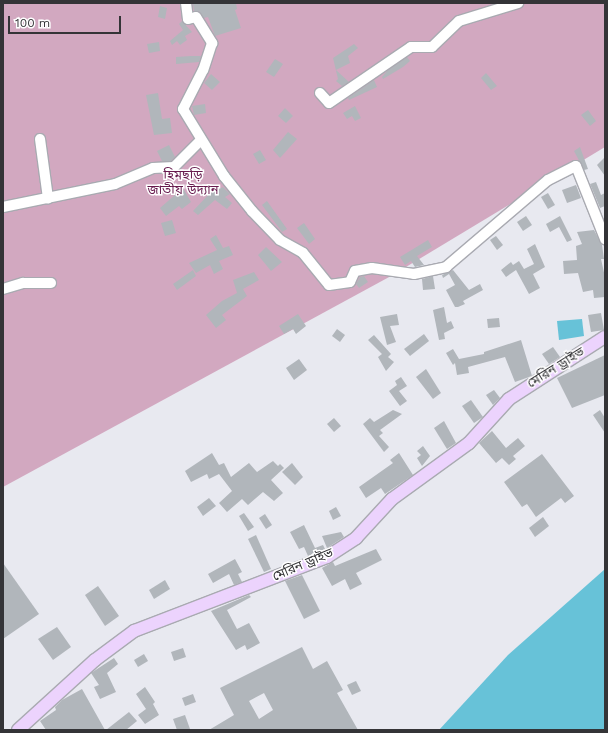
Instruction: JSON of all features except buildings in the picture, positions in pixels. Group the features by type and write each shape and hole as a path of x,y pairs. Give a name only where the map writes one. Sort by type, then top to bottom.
{"main road":[{"name":"মেরিন ড্রাইভ","path":"18,730 95,660 134,631 327,557 356,538 392,498 469,443 508,399 605,337"}],"street":[{"path":"186,3 188,19 196,17 212,43 203,70 183,109 200,141 224,176 252,211 280,240 303,253 329,285 350,282 355,271 372,268 414,274 446,266 548,180 576,166 605,239"},
{"path":"320,93 329,103 411,47 432,47 459,21 518,3"},
{"path":"40,139 48,198"},
{"path":"3,207 115,184 153,168 174,167 200,141"},
{"path":"3,289 23,283 51,282"}],"green space":[{"name":"হিমছড়ি জাতীয় উদ্যান","path":"3,3 605,3 605,147 391,276 3,487"}],"water":[{"path":"582,319 584,336 559,340 557,321"},
{"path":"605,569 605,730 439,730 508,655"}]}
